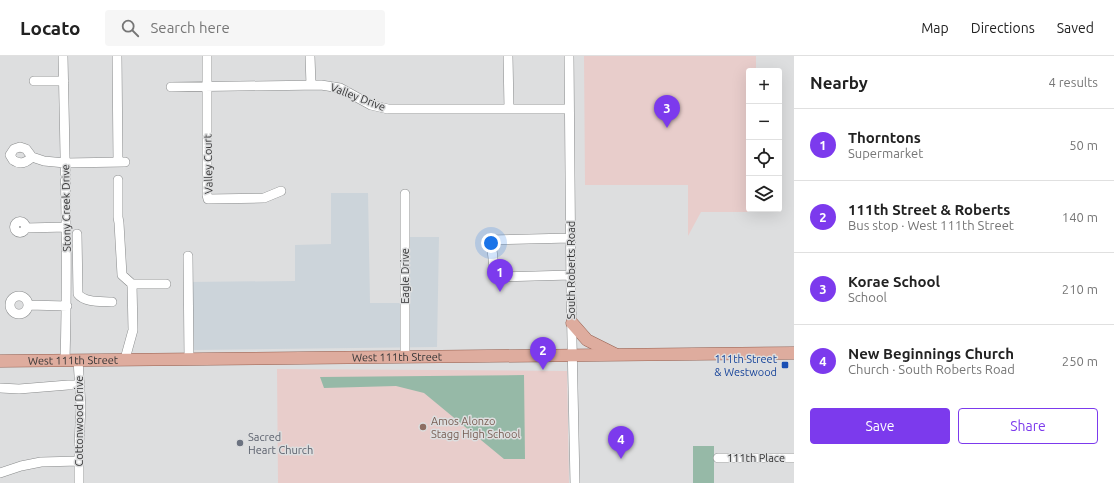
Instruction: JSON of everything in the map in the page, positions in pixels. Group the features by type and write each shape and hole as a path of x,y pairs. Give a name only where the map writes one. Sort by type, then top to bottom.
{"main road":[{"path":"572,323 590,342 618,356"},
{"name":"West 111th Street","path":"0,361 618,356 794,353"}],"street":[{"name":"Stony Creek Drive","path":"64,56 67,227 65,360"},
{"path":"32,158 44,161 65,162 122,162 117,56"},
{"name":"Valley Court","path":"206,56 208,199 264,198 281,191"},
{"path":"310,56 311,85"},
{"path":"508,56 509,109"},
{"name":"South Roberts Road","path":"569,56 572,356 575,483"},
{"path":"34,81 64,81"},
{"name":"Valley Drive","path":"171,87 327,86 340,88 371,105 388,109 569,109"},
{"path":"118,180 118,217 122,275 132,284 166,284"},
{"name":"Eagle Drive","path":"405,194 406,358"},
{"path":"25,228 67,227"},
{"path":"78,234 78,291 80,296 88,300 112,302"},
{"path":"571,238 491,240 495,277 571,274"},
{"path":"188,256 190,359"},
{"path":"67,265 78,265"},
{"path":"124,359 132,330 132,284"},
{"path":"28,305 67,306"},
{"name":"Cottonwood Drive","path":"78,360 81,407 79,483"},
{"path":"0,388 19,389 80,385"},
{"name":"111th Place","path":"718,458 794,458"},
{"path":"0,482 0,474 21,466 41,462 79,461"}],"shaded area":[{"path":"584,56 756,56 756,68 746,68 746,212 701,212 688,236 688,185 585,185"},
{"path":"331,193 368,193 370,303 410,303 410,237 439,237 437,347 189,350 188,282 295,281 295,245 331,244"},
{"name":"Amos Alonzo Stagg High School","path":"277,369 567,371 569,483 278,483"}],"green space":[{"path":"524,375 525,459 504,459 424,393 396,386 324,388 320,377"},
{"path":"693,446 714,446 714,483 693,483"}],"place":[{"name":"Korae School","path":"667,128"},
{"name":"Thorntons","path":"500,292"},
{"name":"111th Street & Westwood","path":"785,365"},
{"name":"111th Street & Roberts","path":"543,370"},
{"name":"Amos Alonzo Stagg High School","path":"423,427"},
{"name":"Sacred Heart Church","path":"240,443"},
{"name":"New Beginnings Church","path":"621,459"}]}
